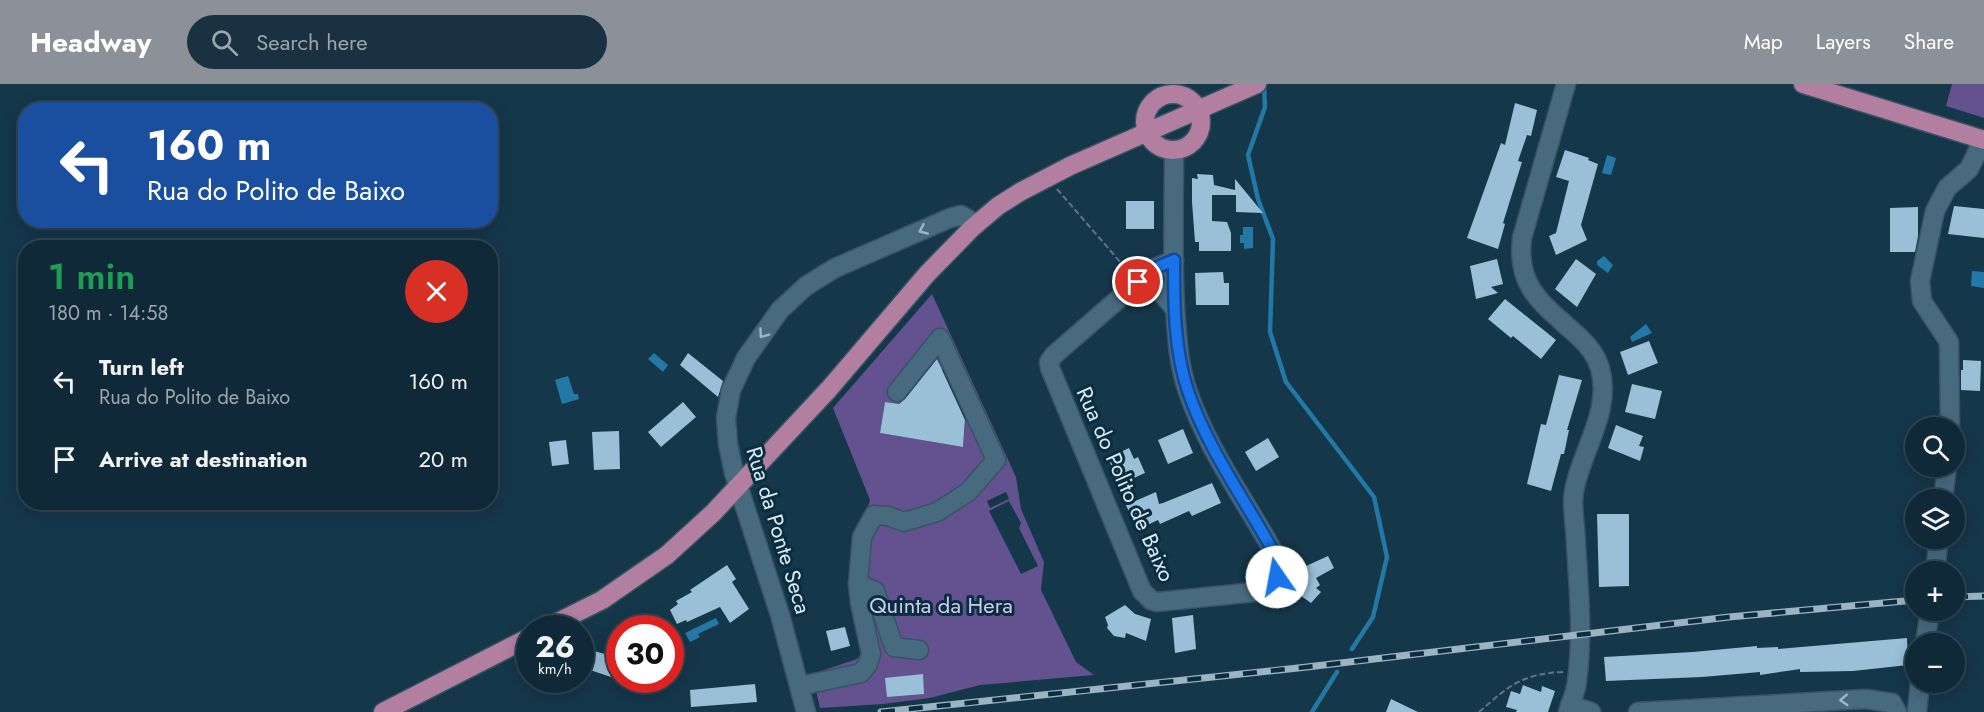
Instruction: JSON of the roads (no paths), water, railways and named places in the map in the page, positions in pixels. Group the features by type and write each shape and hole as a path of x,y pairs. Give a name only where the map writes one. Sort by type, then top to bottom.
{"main road":[{"path":"572,615 602,600 668,555 714,512 829,389 927,274 976,224 1005,201 1047,178 1256,84"},
{"path":"1808,84 1837,90 1984,140"},
{"path":"1179,94 1194,103 1199,111 1201,120 1197,137 1191,144 1174,150 1158,146 1147,134 1144,125 1148,108 1161,96 1179,94"},
{"path":"382,712 516,644"}],"street":[{"path":"1566,84 1522,238 1520,258 1524,278 1532,290 1590,347 1600,366 1603,385 1602,410 1582,460 1574,493 1581,636 1577,683 1569,708 1591,712"},
{"path":"1950,417 1949,342 1922,301 1920,281 1935,211 1947,188 1969,169 1984,140"},
{"name":"Rua do Polito de Baixo","path":"1174,150 1174,260 1178,350 1187,390 1199,419 1272,549 1278,565 1277,577 1272,586 1265,591 1156,602 1150,600 1142,591 1050,368 1049,362 1054,355 1135,284 1153,269 1174,260"},
{"name":"Rua da Ponte Seca","path":"806,708 728,444 726,418 731,390 746,358 780,310 806,286 845,264 961,215 976,224"},
{"path":"1135,284 1157,288 1175,309"},
{"path":"800,686 861,673 868,664 871,654 858,584 862,537 874,514 904,522 938,512 968,492 996,460 940,338 897,393"},
{"path":"858,584 875,591 894,647 919,650"},
{"path":"1638,712 1866,699 1892,703 1897,711 1910,709 1916,712 1919,693"}],"water":[{"path":"1607,155 1616,158 1611,175 1602,173"},
{"path":"1243,227 1253,227 1253,248 1244,249 1244,243 1240,243"},
{"path":"1604,256 1613,265 1608,273 1597,265 1597,261"},
{"path":"1972,271 1984,272 1984,288 1971,286"},
{"path":"1646,324 1652,333 1632,342 1630,337"},
{"path":"654,353 668,365 663,372 648,359"},
{"path":"568,376 574,394 578,394 579,399 562,404 555,380"},
{"path":"716,618 719,624 698,634 700,637 690,642 685,633"}],"waterway":[{"path":"1264,84 1265,107 1248,155 1258,199 1273,239 1270,332 1286,382 1374,497 1387,557 1373,617 1352,649"},
{"path":"1312,712 1337,672"}],"railway":[{"path":"1965,597 1984,596"},
{"path":"881,712 1307,667 1729,617 1905,601"}],"park label":[{"name":"Quinta da Hera","path":"941,605"}]}
